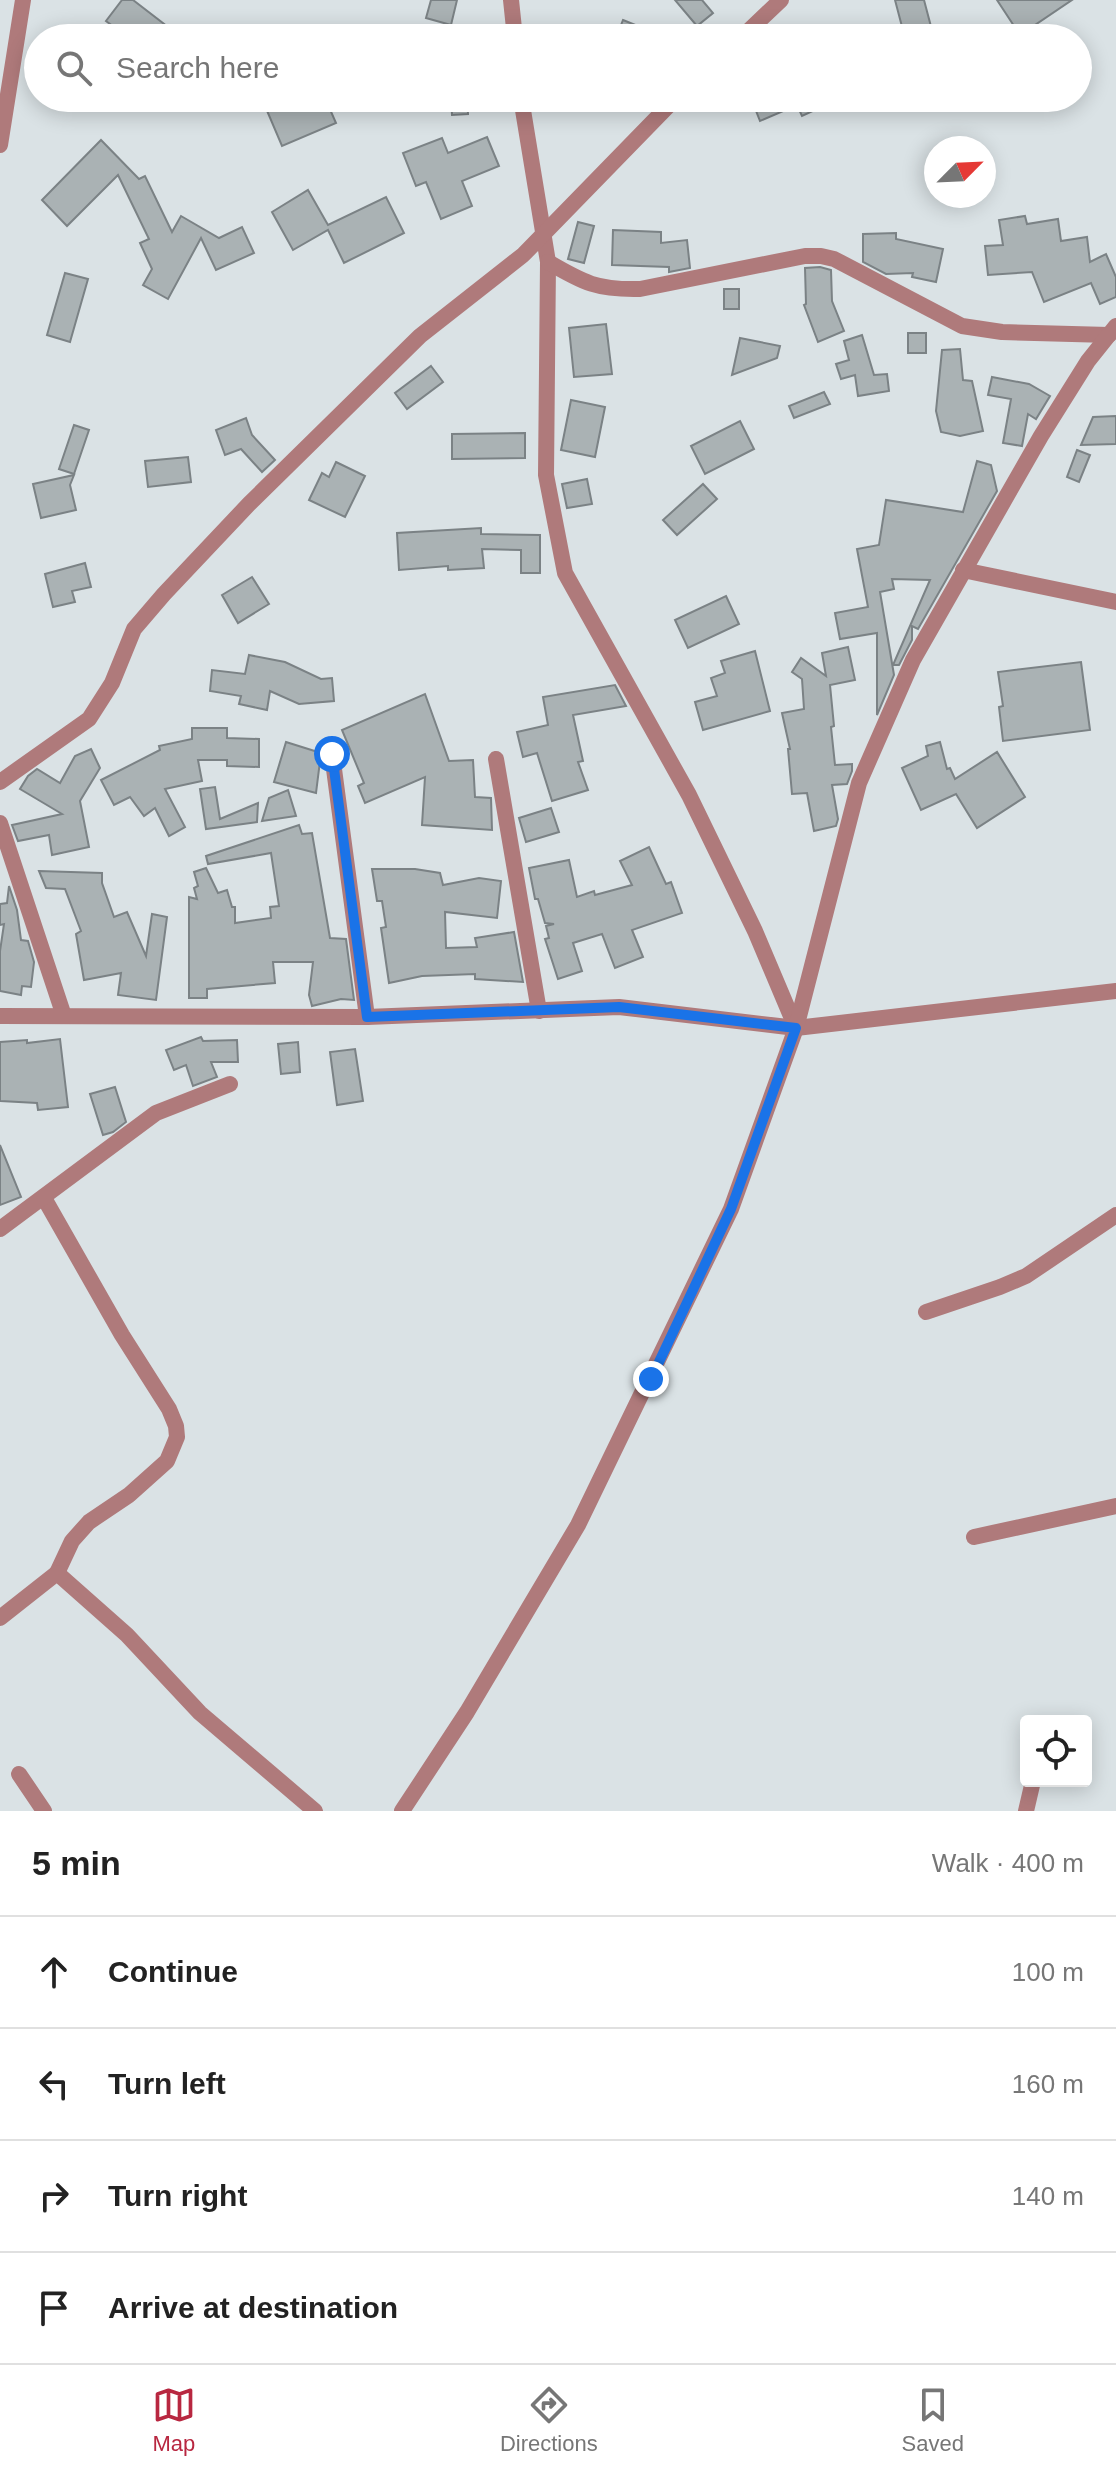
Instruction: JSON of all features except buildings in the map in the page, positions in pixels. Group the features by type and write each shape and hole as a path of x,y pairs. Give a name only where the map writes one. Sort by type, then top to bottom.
{"street":[{"path":"0,145 23,0"},
{"path":"511,0 514,24"},
{"path":"756,24 781,0"},
{"path":"523,112 548,262 546,475 565,573 689,795 755,931 796,1028"},
{"path":"0,782 89,719 112,683 134,629 164,594 249,504 420,336 523,255 662,112"},
{"path":"548,262 586,284 615,290 640,289 805,256 821,256 834,259 962,326 1002,332 1112,331"},
{"path":"402,1811 467,1712 578,1525 731,1209 796,1028 859,783 913,660 1041,436 1088,361 1112,331"},
{"path":"963,570 1116,602"},
{"path":"332,754 367,1017"},
{"path":"496,759 539,1011"},
{"path":"0,823 64,1016"},
{"path":"0,1016 367,1017 619,1007 796,1028 1116,992"},
{"path":"0,1229 156,1113 230,1084"},
{"path":"0,1618 57,1573 72,1541 89,1522 129,1495 167,1461 177,1437 169,1409 122,1335 44,1198"},
{"path":"926,1312 1026,1276 1116,1215"},
{"path":"974,1537 1116,1506"},
{"path":"57,1573 127,1635 200,1713 315,1811"},
{"path":"19,1774 44,1811"},
{"path":"1026,1811 1032,1787"}],"route":[{"path":"332,754 367,1017 619,1007 796,1028 731,1209 651,1379"}]}
